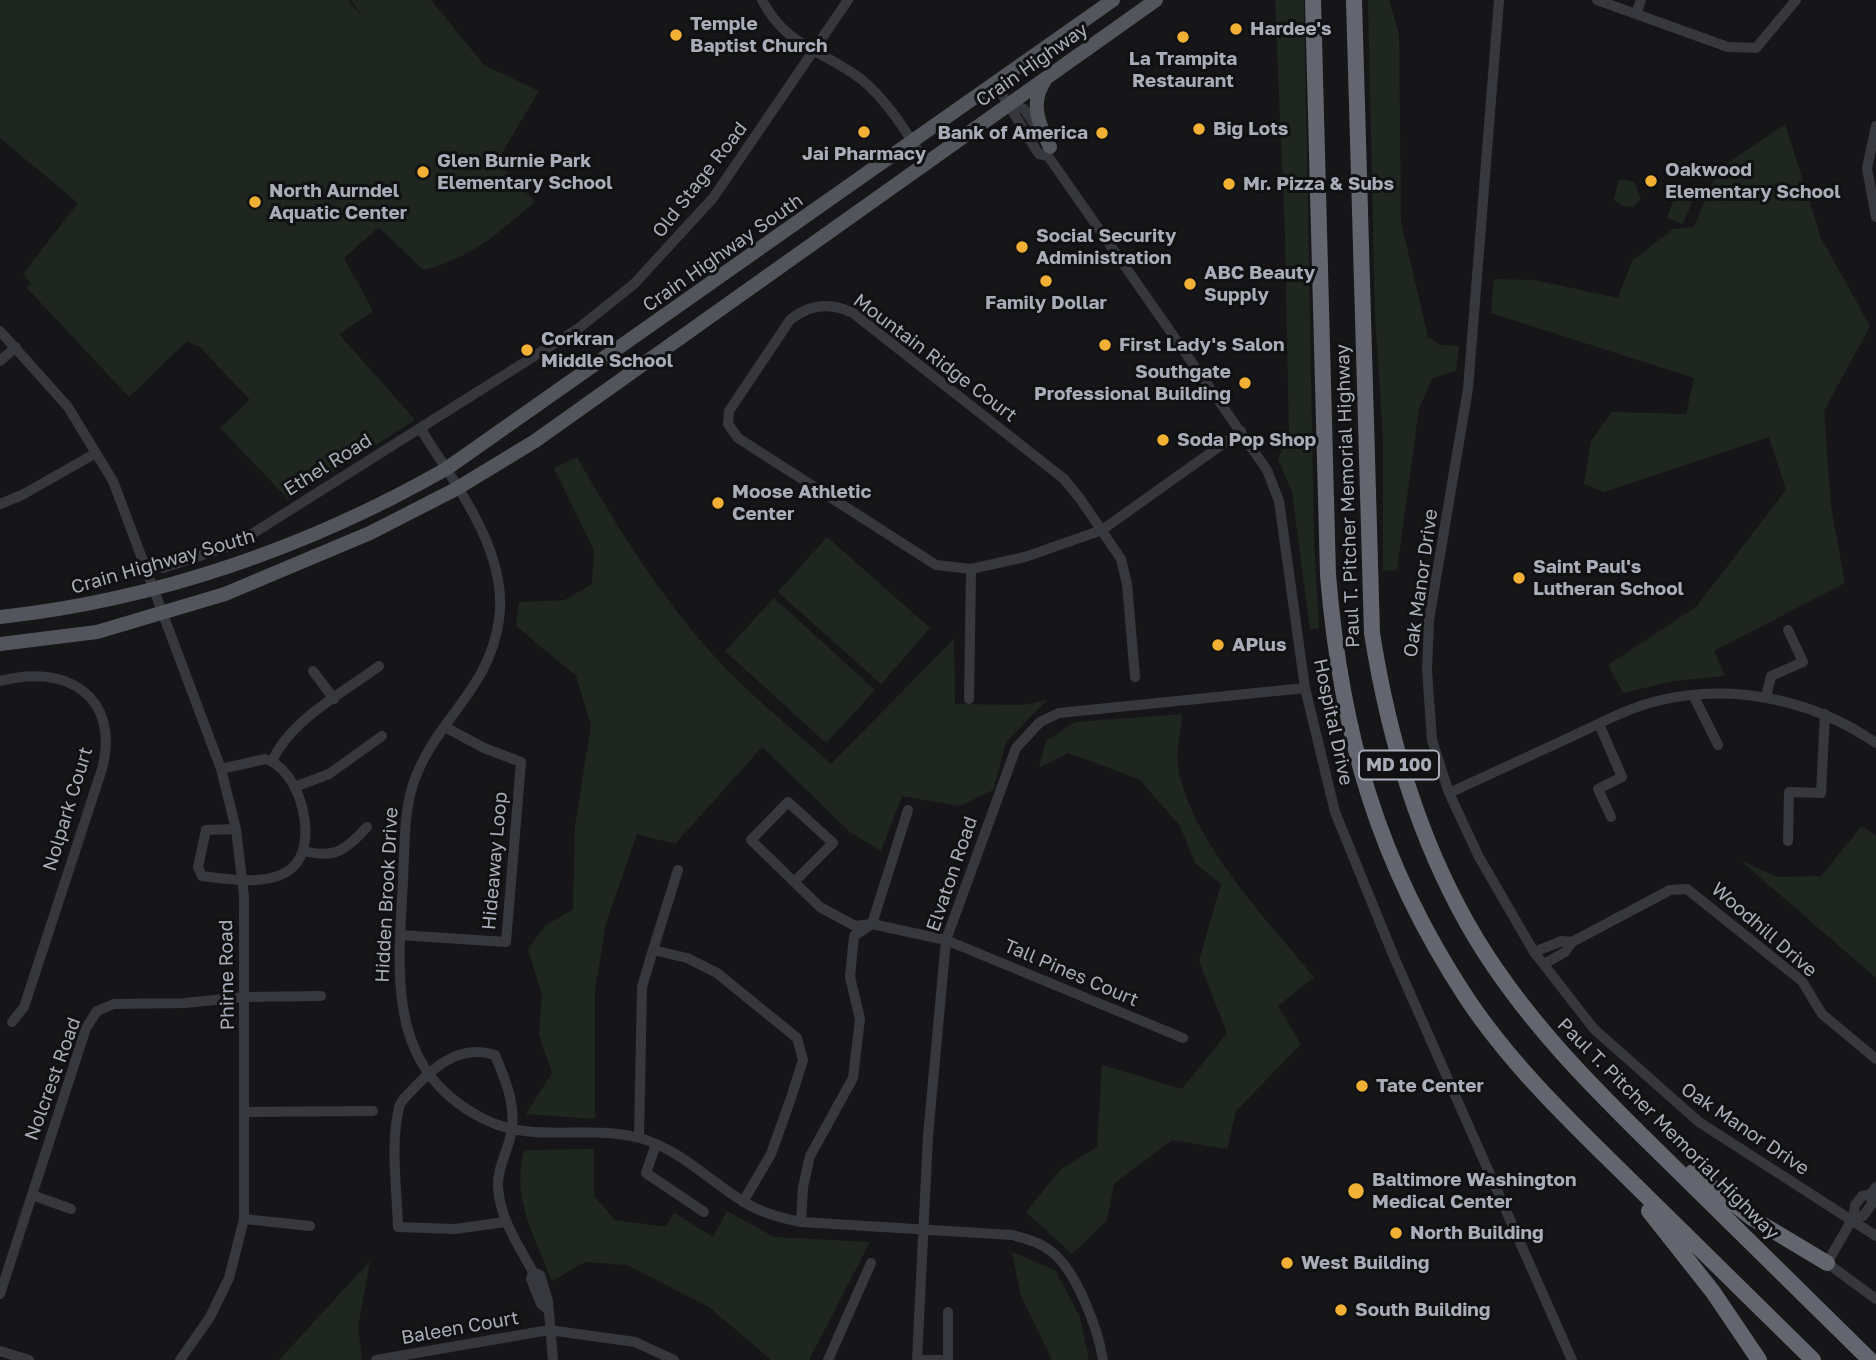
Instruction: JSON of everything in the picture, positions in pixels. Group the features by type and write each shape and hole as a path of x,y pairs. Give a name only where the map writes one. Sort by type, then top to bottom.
{"highway":[{"name":"Paul T. Pitcher Memorial Highway","path":"1314,0 1328,575 1334,645 1352,742 1384,842 1433,944 1468,999 1509,1055 1564,1115 1813,1360"},
{"name":"Paul T. Pitcher Memorial Highway","path":"1354,0 1372,633 1389,726 1421,826 1467,923 1499,975 1540,1029 1592,1087 1870,1360"},
{"path":"1499,975 1568,1055 1686,1167 1752,1218 1827,1263"},
{"path":"1564,1115 1669,1235 1759,1360"}],"main road":[{"name":"Crain Highway","path":"994,83 1114,0"},
{"name":"Crain Highway","path":"928,164 1156,0"},
{"path":"1047,77 1041,87 1036,109 1049,152"},
{"name":"Crain Highway South","path":"0,617 68,609 247,562 392,500 446,469 915,142 994,83"},
{"path":"0,644 68,637 225,594 370,533 456,488 535,441 928,164"}],"street":[{"path":"762,0 782,29 815,53 838,63 863,81 915,142 928,164"},
{"name":"Old Stage Road","path":"438,416 579,328 634,284 713,198 815,53 848,0"},
{"name":"Oak Manor Drive","path":"1499,0 1468,389 1429,620 1427,670 1432,740 1449,793 1479,857 1534,952 1594,1029 1667,1097 1748,1156 1853,1218 1876,1236"},
{"path":"1597,0 1728,47 1756,48 1796,0"},
{"path":"1636,14 1642,0"},
{"name":"Hospital Drive","path":"994,83 1009,104 1013,117 1039,154 1049,152 1267,470 1279,501 1305,688 1335,812 1394,957 1572,1360"},
{"path":"1876,126 1867,168 1876,217"},
{"name":"Mountain Ridge Court","path":"971,569 936,565 738,438 728,425 729,411 790,320 803,309 838,306 853,313 1064,479 1102,530"},
{"name":"Phirne Road","path":"0,331 68,407 113,481 155,587 221,769 236,828 243,879 246,1112 244,1219 229,1278 210,1317 180,1360"},
{"path":"0,361 16,347"},
{"name":"Ethel Road","path":"163,568 236,544 438,416"},
{"name":"Hidden Brook Drive","path":"420,428 446,469 495,566 499,619 489,663 423,760 408,802 400,936 400,997 403,1019 411,1043 428,1073 470,1111 512,1130 536,1134 639,1138 656,1144 689,1161 743,1202 781,1218 801,1222 1012,1235 1035,1241 1052,1251 1067,1268 1082,1300 1103,1360"},
{"path":"970,699 971,569 1024,557 1102,530 1241,431"},
{"path":"0,504 22,495 96,453"},
{"path":"1102,530 1121,559 1128,584 1135,677"},
{"path":"236,544 247,562"},
{"path":"1766,697 1771,676 1803,662 1788,630"},
{"path":"272,761 287,736 379,666"},
{"path":"313,671 334,699"},
{"name":"Nolpark Court","path":"0,681 33,675 66,680 91,699 105,724 107,736 102,769 24,1007 12,1022"},
{"name":"Elvaton Road","path":"917,1360 928,1136 946,940 1016,748 1040,722 1059,713 1305,688"},
{"path":"1449,793 1652,702 1693,695 1728,693 1766,697 1825,713 1876,743"},
{"path":"1693,695 1718,745"},
{"path":"1788,841 1788,792 1821,793 1825,713"},
{"path":"1599,724 1622,777 1598,789 1611,817"},
{"name":"Hideaway Loop","path":"400,936 506,942 521,762 484,748 445,727"},
{"path":"297,786 329,774 382,736"},
{"path":"221,769 258,760 272,761 289,774 297,786 306,834 303,851 291,869 282,874 243,879 202,876 198,867 206,830 236,828"},
{"name":"Tall Pines Court","path":"794,882 833,843 788,802 751,840 794,882 820,907 856,926 872,924 946,940 1183,1038"},
{"path":"801,1222 803,1187 810,1156 853,1078 860,1019 850,976 854,936 872,924 908,810"},
{"path":"303,851 322,856 336,853 367,827"},
{"path":"639,1138 642,986 678,870"},
{"name":"Woodhill Drive","path":"1544,964 1565,952 1572,942 1670,890 1687,889 1802,981 1822,1014 1876,1059"},
{"name":"Woodhill Drive","path":"1534,952 1562,941 1572,942"},
{"path":"653,950 687,958 717,973 797,1038 803,1060 791,1098 771,1154 743,1202"},
{"name":"Nolcrest Road","path":"0,1294 86,1028 97,1011 114,1004 185,1003 244,996 321,996"},
{"path":"505,1222 455,1229 398,1227 396,1132 399,1104 428,1073 460,1053 482,1051 495,1055 511,1099 512,1130 502,1158 498,1185 505,1222 533,1272 540,1275 548,1301 553,1360"},
{"path":"246,1112 373,1111"},
{"path":"656,1144 646,1173 704,1212"},
{"path":"1873,1191 1871,1204 1863,1216 1853,1218 1827,1263 1876,1299"},
{"path":"32,1195 71,1209"},
{"path":"244,1219 310,1226"},
{"path":"828,1360 872,1263"},
{"path":"948,1312 948,1360"},
{"name":"Baleen Court","path":"376,1360 549,1330 572,1331 635,1342 674,1360"},
{"path":"645,1360 651,1348"},
{"path":"0,1352 29,1360"},
{"path":"923,1360 940,1360"}],"shaded area":[{"path":"0,0 348,0 363,18 351,0 431,0 484,65 539,91 497,161 535,202 470,252 423,270 379,227 344,258 373,311 339,334 415,420 289,500 220,428 250,400 200,347 187,341 129,397 27,288 31,283 23,274 78,203 0,138"},
{"path":"1275,0 1304,0 1314,541 1319,628 1310,630 1292,492 1278,459 1289,434 1285,236"},
{"path":"1368,0 1389,0 1399,34 1401,222 1428,337 1440,345 1459,346 1456,371 1433,378 1419,408 1397,570 1383,571 1383,438 1375,314"},
{"path":"1785,124 1821,238 1870,326 1824,411 1831,507 1845,583 1714,651 1725,676 1674,681 1623,693 1608,665 1696,607 1786,490 1769,437 1604,492 1584,484 1591,441 1612,412 1686,414 1694,378 1491,313 1494,279 1534,280 1618,298 1632,261 1673,229 1694,227 1718,170"},
{"path":"1619,179 1634,182 1641,199 1633,207 1622,206 1614,200"},
{"path":"1675,196 1692,202 1683,224 1667,218"},
{"path":"577,457 641,562 677,612 744,687 831,764 954,639 955,704 1024,705 1047,700 1006,742 993,790 960,806 902,796 881,851 850,832 762,747 675,844 637,834 606,923 595,990 595,1119 526,1114 552,1073 539,1035 542,995 528,949 545,926 573,909 575,826 591,725 576,676 516,626 519,602 565,600 592,584 594,550 554,468"},
{"path":"827,537 930,628 881,684 778,592"},
{"path":"774,598 875,690 826,743 725,651"},
{"path":"1182,714 1178,767 1185,795 1198,823 1233,878 1314,977 1278,1006 1301,1044 1236,1111 1227,1149 1172,1140 1114,1184 1107,1220 1072,1254 1026,1212 1061,1169 1097,1147 1102,1065 1182,1089 1227,1033 1199,961 1221,884 1195,863 1180,826 1139,779 1068,753 1039,768 1046,741 1075,722"},
{"path":"1862,826 1876,836 1876,978 1740,860 1777,877 1821,876"},
{"path":"594,1149 594,1196 615,1220 666,1227 674,1213 713,1237 727,1211 774,1237 870,1242 809,1360 771,1360 709,1307 627,1265 585,1262 552,1281 532,1233 523,1201 520,1184 524,1150"},
{"path":"1012,1252 1055,1270 1080,1317 1089,1360 1052,1360 1021,1296"},
{"path":"370,1261 358,1327 362,1360 279,1360"}],"place":[{"name":"Hardee's","path":"1236,29"},
{"name":"Temple Baptist Church","path":"676,35"},
{"name":"La Trampita Restaurant","path":"1183,37"},
{"name":"Big Lots","path":"1199,129"},
{"name":"Jai Pharmacy","path":"864,132"},
{"name":"Bank of America","path":"1102,133"},
{"name":"Glen Burnie Park Elementary School","path":"423,172"},
{"name":"Oakwood Elementary School","path":"1651,181"},
{"name":"Mr. Pizza & Subs","path":"1229,184"},
{"name":"North Aurndel Aquatic Center","path":"255,202"},
{"name":"Social Security Administration","path":"1022,247"},
{"name":"Family Dollar","path":"1046,281"},
{"name":"ABC Beauty Supply","path":"1190,284"},
{"name":"First Lady's Salon","path":"1105,345"},
{"name":"Corkran Middle School","path":"527,350"},
{"name":"Southgate Professional Building","path":"1245,383"},
{"name":"Soda Pop Shop","path":"1163,440"},
{"name":"Moose Athletic Center","path":"718,503"},
{"name":"Saint Paul's Lutheran School","path":"1519,578"},
{"name":"APlus","path":"1218,645"},
{"name":"Tate Center","path":"1362,1086"},
{"name":"Baltimore Washington Medical Center","path":"1356,1191"},
{"name":"North Building","path":"1396,1233"},
{"name":"West Building","path":"1287,1263"},
{"name":"South Building","path":"1341,1310"}]}
